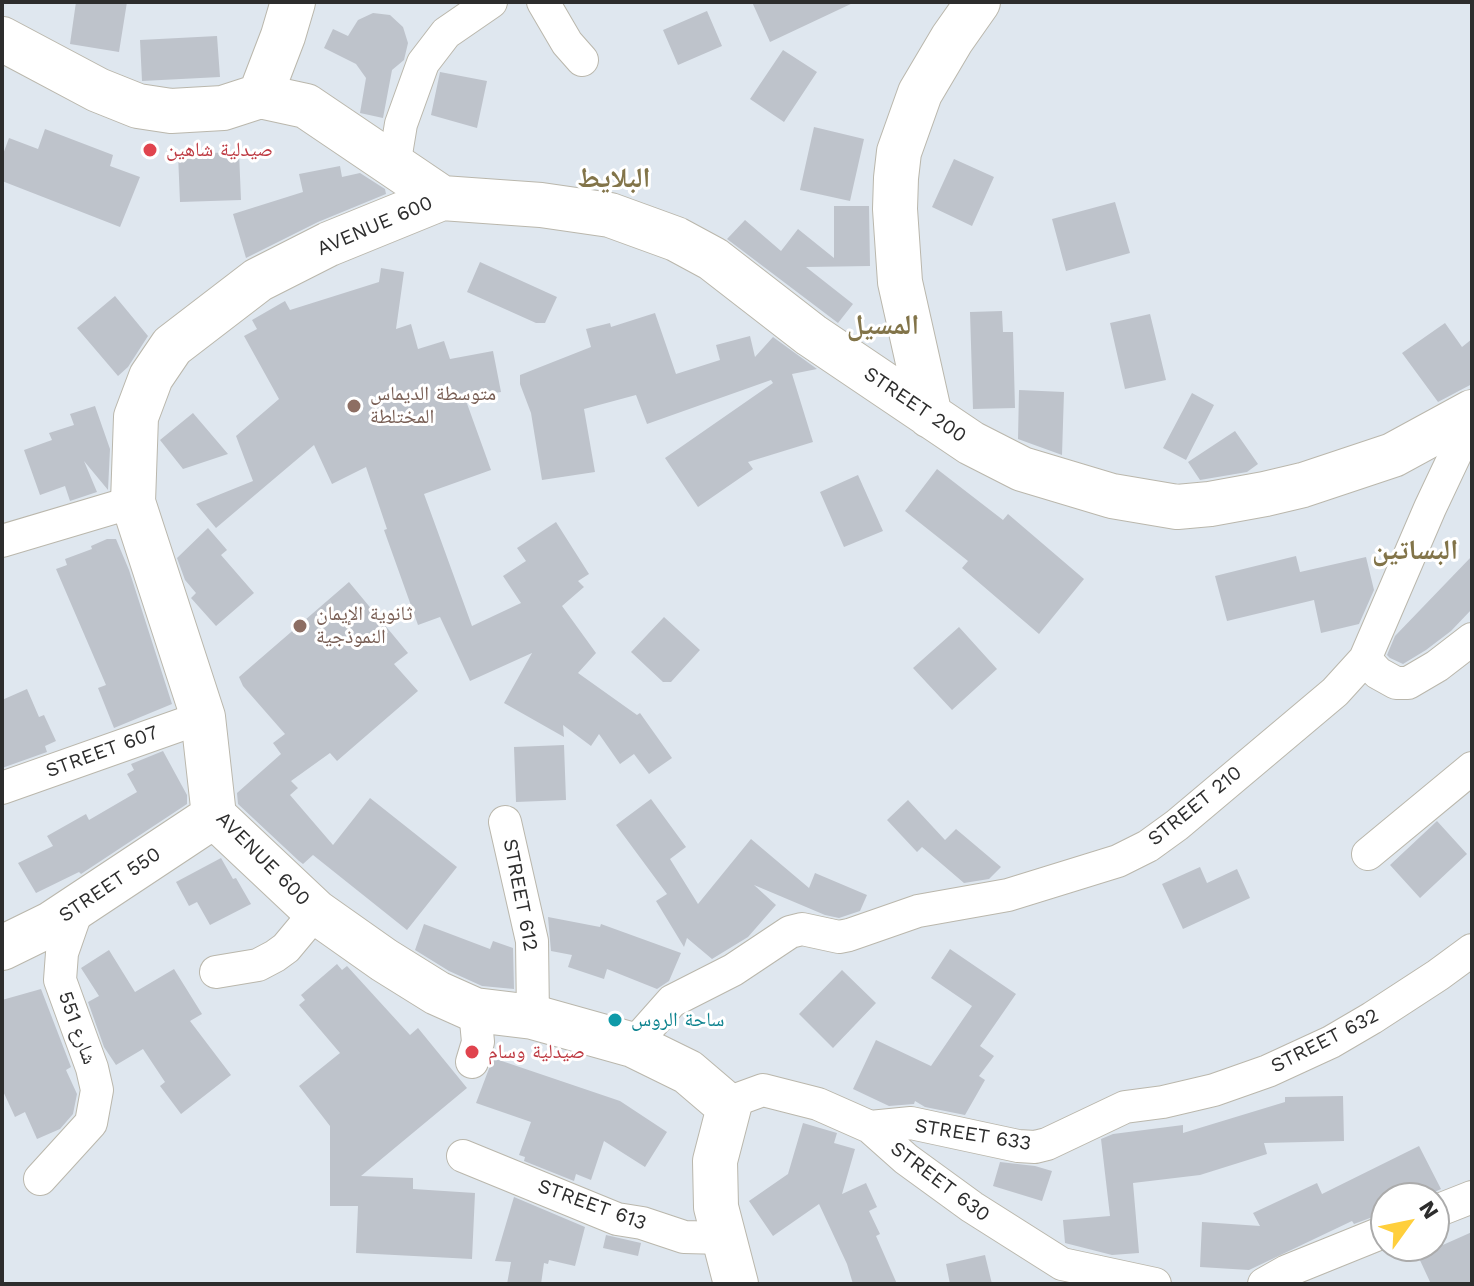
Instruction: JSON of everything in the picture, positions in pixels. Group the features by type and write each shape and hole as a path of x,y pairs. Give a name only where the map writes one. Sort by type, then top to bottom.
{"main road":[{"path":"930,416 900,282 896,178 906,130 920,93 978,2"},
{"path":"2,39 98,90 138,106 171,111 223,108 260,96 282,13"},
{"name":"STREET 200","path":"260,96 306,106 442,198 541,205 610,215 676,239 713,259 811,335 971,443 1022,469 1112,496 1177,507 1243,499 1316,481 1393,455 1472,412"},
{"name":"AVENUE 600","path":"442,198 329,244 258,280 172,346 151,377 136,417 133,502 203,717 214,816 316,912 424,985 475,1010 533,1017 633,1045 688,1072 729,1107"},
{"name":"STREET 550","path":"2,948 28,937 78,907 214,816"},
{"path":"729,1107 715,1161 716,1207 736,1284"}],"street":[{"path":"394,166 401,124 423,63 446,33 491,2"},
{"path":"543,2 567,43 582,60"},
{"name":"STREET 210","path":"633,1045 672,1001 719,979 790,932 802,929 839,937 918,911 1008,895 1118,861 1148,846 1177,825 1347,681 1365,659 1472,419"},
{"path":"2,541 133,502"},
{"path":"1365,659 1378,673 1396,683 1408,683 1437,666 1472,639"},
{"name":"STREET 607","path":"2,788 203,717"},
{"path":"1368,854 1472,768"},
{"name":"STREET 612","path":"505,822 532,941 533,1017"},
{"name":"شارع 551","path":"40,1179 91,1123 95,1109 97,1090 92,1068 60,980 62,953 78,907"},
{"path":"216,972 258,965 275,956 286,948 316,912"},
{"name":"STREET 633","path":"870,1127 911,1123 1018,1146 1047,1144 1125,1107 1214,1090 1268,1071 1331,1042 1372,1018 1472,950"},
{"path":"472,1062 478,1042 475,1010"},
{"name":"STREET 630","path":"729,1107 741,1098 763,1090 818,1104 870,1127 906,1159 972,1207 1062,1264 1155,1284"},
{"name":"STREET 613","path":"463,1156 617,1219 642,1223 684,1237 724,1238"},
{"path":"1450,1206 1472,1197"},
{"path":"1264,1284 1287,1271 1370,1237"}],"building":[{"path":"76,2 127,2 119,52 70,44"},
{"path":"752,2 855,2 770,42"},
{"path":"707,11 722,46 678,65 663,30"},
{"path":"373,13 390,15 403,27 408,43 404,60 392,70 383,118 360,113 366,78 356,64 324,48 333,29 348,36 358,20"},
{"path":"217,36 220,77 142,81 140,40"},
{"path":"783,50 817,72 784,122 750,99"},
{"path":"440,72 487,81 477,128 431,115"},
{"path":"814,127 864,139 850,201 800,190"},
{"path":"45,129 113,155 110,166 140,177 120,227 2,181 2,157 9,138 38,149"},
{"path":"239,152 241,200 180,202 178,154"},
{"path":"954,159 994,177 972,226 932,207"},
{"path":"340,166 342,177 360,173 385,189 386,194 318,222 246,258 233,214 303,192 299,174"},
{"path":"1115,202 1130,253 1066,271 1052,219"},
{"path":"834,206 869,206 870,266 806,267 853,304 838,323 727,239 745,220 781,251 798,229 834,258"},
{"path":"480,262 557,297 545,323 536,323 467,292"},
{"path":"381,268 404,272 396,329 411,324 418,349 444,341 450,359 493,351 501,392 465,398 491,470 424,494 472,626 521,603 503,576 526,561 517,548 556,522 589,574 578,581 584,587 562,606 596,653 578,673 637,715 640,713 672,758 649,774 634,754 620,764 599,734 591,746 563,725 564,737 504,703 532,653 470,681 440,617 418,625 384,530 387,529 366,467 332,484 314,445 216,528 196,504 253,481 236,436 279,399 244,336 257,329 252,320 285,301 290,310 379,282"},
{"path":"115,296 148,336 128,367 118,376 77,328"},
{"path":"1002,311 1003,332 1013,332 1015,408 973,409 970,312"},
{"path":"655,313 676,374 720,360 716,345 750,336 755,357 773,337 817,369 792,374 813,442 748,462 753,469 698,507 665,458 773,383 771,380 647,424 636,395 584,409 595,472 542,480 531,413 520,384 520,375 591,347 586,329 610,323 611,327"},
{"path":"1150,314 1166,380 1125,389 1110,323"},
{"path":"1445,323 1462,347 1472,339 1472,384 1438,402 1402,353"},
{"path":"1019,390 1064,392 1062,455 1018,439"},
{"path":"1192,393 1214,405 1186,460 1163,448"},
{"path":"95,406 110,449 108,490 84,461 97,492 70,501 65,486 40,495 24,450 52,440 49,433 74,425 70,414"},
{"path":"193,413 228,454 183,469 160,440"},
{"path":"1235,431 1258,464 1247,472 1200,480 1188,462"},
{"path":"937,469 1003,520 1008,514 1084,579 1039,634 962,568 968,561 905,511"},
{"path":"858,475 883,531 844,547 820,492"},
{"path":"208,528 227,550 221,555 254,593 216,626 191,598 196,593 185,580 177,558"},
{"path":"107,539 116,539 129,570 172,704 114,728 98,688 106,685 56,569 67,565 65,559 92,549 91,546"},
{"path":"1296,556 1300,572 1366,557 1374,590 1359,624 1321,633 1314,600 1227,621 1215,576"},
{"path":"1472,556 1472,609 1451,631 1403,664 1390,658 1387,655 1395,636"},
{"path":"349,582 408,653 394,664 418,691 337,761 330,753 291,781 298,788 290,795 333,845 370,798 457,867 407,930 313,855 303,864 238,804 237,793 281,754 273,743 285,734 243,686 239,677"},
{"path":"664,617 700,650 671,682 663,682 631,652"},
{"path":"959,627 997,669 952,710 913,668"},
{"path":"27,689 39,717 44,715 56,741 45,746 47,752 2,768 2,700"},
{"path":"564,745 566,800 516,802 514,747"},
{"path":"163,751 187,795 187,804 81,874 79,872 36,893 18,863 53,846 47,836 86,814 89,820 137,792 127,774 134,770 131,764"},
{"path":"651,799 686,847 670,859 698,904 751,839 809,888 815,873 867,895 860,911 839,918 825,915 754,885 776,905 748,937 712,959 687,938 684,947 656,901 667,894 616,825"},
{"path":"908,800 945,840 956,829 1001,867 989,879 964,883 922,847 917,852 887,820"},
{"path":"1437,821 1467,854 1420,898 1390,865"},
{"path":"221,858 251,904 210,925 197,902 189,906 176,882"},
{"path":"1200,867 1207,883 1237,869 1250,898 1183,929 1162,884"},
{"path":"548,917 600,927 601,924 681,953 669,981 657,989 607,969 604,979 568,967 572,955 551,951"},
{"path":"424,924 490,949 493,941 513,948 514,989 482,986 449,971 415,950"},
{"path":"950,949 1016,994 980,1046 994,1056 979,1076 985,1080 965,1115 925,1107 915,1101 914,1104 889,1106 853,1089 876,1040 931,1066 972,1006 931,978"},
{"path":"109,950 135,992 174,969 202,1014 190,1021 231,1075 181,1114 160,1086 165,1082 143,1049 116,1065 104,1047 88,1002 99,996 81,968"},
{"path":"337,964 342,970 347,966 410,1035 418,1028 467,1088 361,1176 413,1178 413,1189 475,1193 472,1259 356,1253 358,1206 330,1206 330,1126 299,1086 340,1053 299,1005 305,1000 301,995"},
{"path":"842,970 876,1003 833,1048 799,1014"},
{"path":"41,989 71,1067 66,1070 77,1094 73,1114 60,1129 37,1139 25,1112 15,1117 2,1089 2,1000"},
{"path":"493,1058 620,1101 667,1132 645,1167 604,1141 591,1180 576,1174 574,1181 524,1161 525,1157 519,1155 531,1122 476,1103"},
{"path":"1343,1096 1344,1141 1264,1143 1267,1154 1200,1175 1133,1183 1139,1253 1112,1255 1065,1243 1063,1220 1110,1216 1101,1139 1113,1134 1183,1125 1183,1133 1285,1102 1285,1097"},
{"path":"803,1123 837,1133 834,1143 855,1149 842,1194 866,1183 877,1207 869,1211 880,1234 876,1236 897,1284 853,1284 819,1204 773,1236 749,1201 788,1174"},
{"path":"1419,1146 1437,1182 1370,1182 1370,1218 1354,1224 1352,1221 1249,1270 1200,1267 1202,1222 1260,1226 1253,1213 1317,1183 1322,1194"},
{"path":"1000,1162 1052,1171 1042,1201 993,1186"},
{"path":"514,1197 585,1227 575,1266 549,1260 548,1264 544,1263 541,1284 507,1284 511,1262 495,1261"},
{"path":"1472,1232 1472,1284 1431,1284 1421,1262 1450,1262 1450,1242"},
{"path":"606,1235 641,1243 638,1256 603,1248"},
{"path":"985,1255 992,1284 950,1284 946,1264"}],"place":[{"name":"صيدلية شاهين","path":"150,150"},
{"name":"متوسطة الديماس المختلطة","path":"354,406"},
{"name":"ثانوية الإيمان النموذجية","path":"300,626"},
{"name":"ساحة الروس","path":"615,1020"},
{"name":"صيدلية وسام","path":"472,1052"}],"district":[{"name":"البلايط","path":"614,179"},
{"name":"المسيل","path":"883,326"},
{"name":"البساتين","path":"1415,551"}]}
